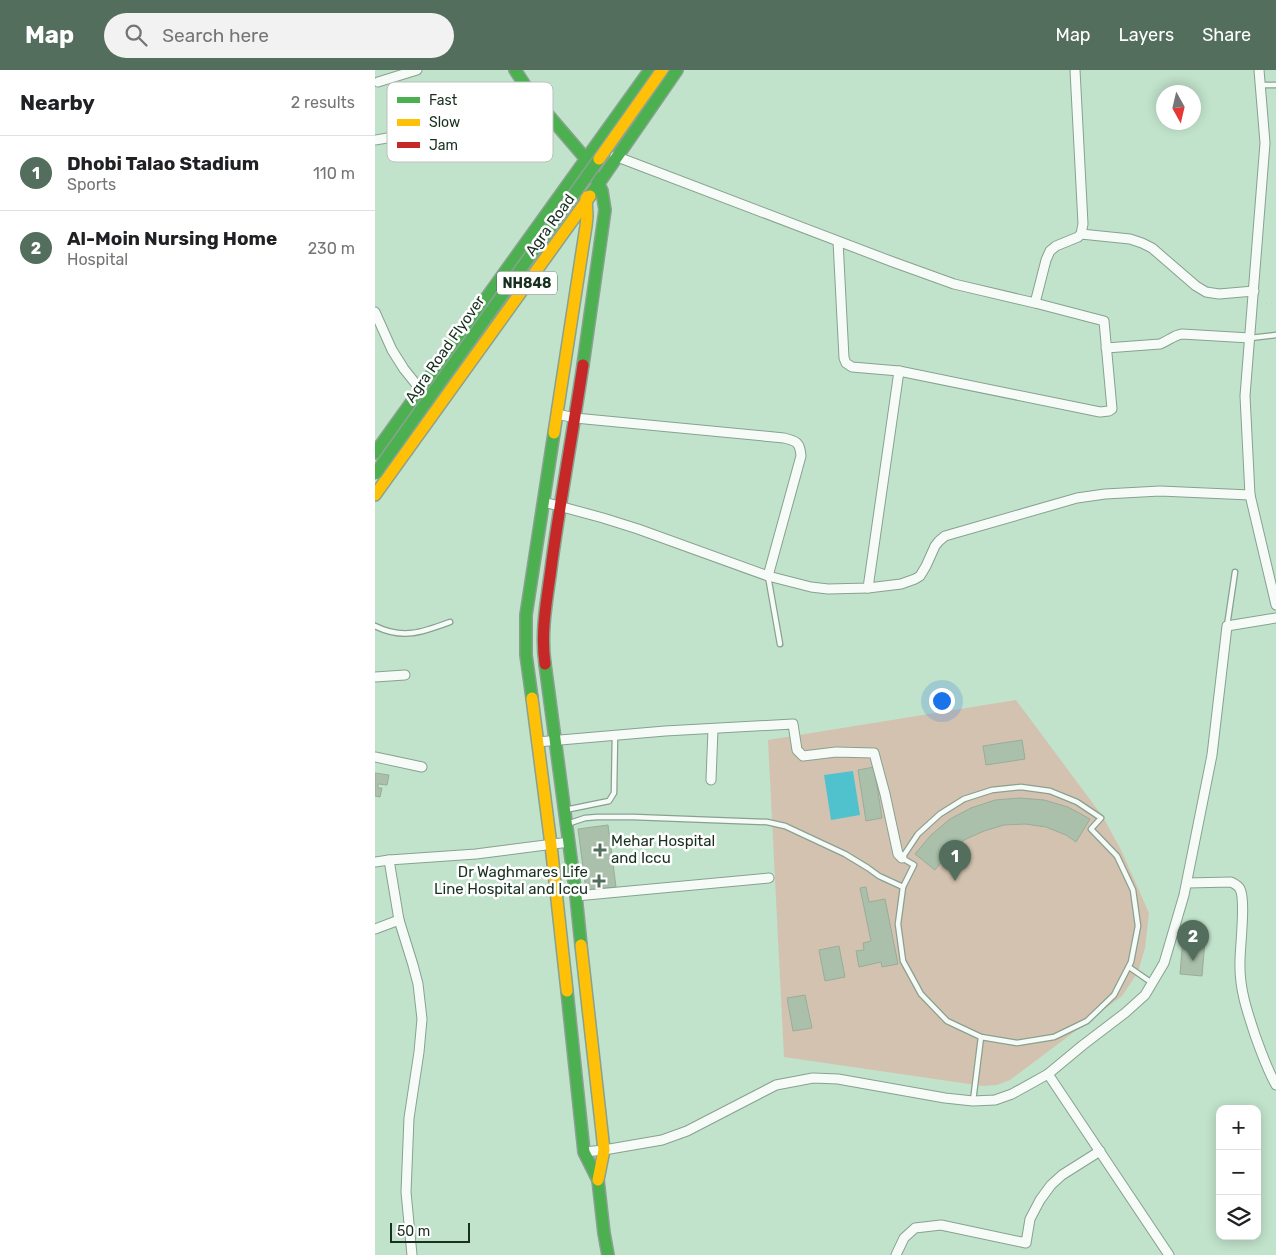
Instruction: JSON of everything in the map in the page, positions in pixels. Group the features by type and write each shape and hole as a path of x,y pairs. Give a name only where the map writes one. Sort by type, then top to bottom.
{"main road":[{"path":"515,70 523,82"},
{"name":"Agra Road","path":"375,454 650,70"},
{"name":"Agra Road Flyover","path":"375,474 662,70"},
{"name":"Agra Road","path":"375,495 587,200 677,70"},
{"path":"553,121 586,159 602,191 605,210 575,418 560,506 544,622 543,651 553,740 576,896 604,1150 597,1180"},
{"path":"577,172 587,200 586,226 526,615 526,655 551,845 584,1152 597,1180 608,1255"}],"street":[{"path":"378,82 417,70"},
{"path":"1035,303 1049,252 1056,246 1079,237 1083,224 1075,70"},
{"path":"1259,70 1265,142 1245,396 1250,495 1276,605"},
{"path":"594,148 954,284 1104,321 1111,409 1100,412 899,371 852,367 846,363 844,358 838,241"},
{"path":"1081,234 1130,239 1143,243 1152,248 1196,286 1206,292 1219,294 1254,291"},
{"path":"375,312 393,350 420,389"},
{"path":"1106,348 1160,344 1176,335 1182,334 1250,338"},
{"path":"868,588 899,371"},
{"path":"557,414 575,418 793,440 801,449 801,456 768,576"},
{"path":"544,502 638,530 768,576 811,587 828,589 868,588 901,584 915,579 920,576 927,566 939,541 945,536 1077,498 1105,494 1160,491 1250,495"},
{"path":"584,1152 662,1140 687,1131 776,1086 813,1078 838,1079 945,1098 973,1101 995,1100 1012,1094 1048,1074 1145,995 1164,963 1187,883 1212,756 1227,626 1276,618"},
{"path":"375,677 405,675"},
{"path":"537,742 665,731 793,724 797,750 803,756 836,752 875,754 898,854 902,858"},
{"path":"711,780 713,729"},
{"path":"375,758 422,767"},
{"path":"375,862 468,854 569,842"},
{"path":"389,860 399,920 413,965 422,1019 409,1118 406,1192 412,1255"},
{"path":"576,896 769,878"},
{"path":"1187,883 1231,882 1237,884 1240,888 1243,903 1240,962 1241,991 1263,1059 1276,1084"},
{"path":"375,929 399,920"},
{"path":"1048,1074 1169,1255"},
{"path":"896,1255 904,1238 915,1228 941,1225 1026,1243 1030,1219 1051,1185 1062,1175 1100,1151"}],"lane":[{"path":"1261,85 1276,85"},
{"path":"1250,338 1276,335"},
{"path":"1227,626 1235,572"},
{"path":"768,576 780,644"},
{"path":"375,626 395,633 410,634 423,632 450,622"},
{"path":"564,810 609,802 614,793 615,735"},
{"path":"1021,788 1050,792 1077,802 1101,818 1091,830 1117,856 1133,890 1138,926 1131,962 1114,995 1087,1021 1054,1037 1017,1043 981,1037 947,1020 921,994 903,961 898,924 903,887 914,865 902,858 918,834 939,814 965,799 992,790 1021,788"},
{"path":"566,824 585,818 606,817 767,822 785,826 845,854 879,876 903,887"},
{"path":"1129,967 1152,983"},
{"path":"973,1101 981,1037"}],"path":[{"path":"1253,304 1276,303"}],"shaded area":[{"path":"1016,700 1103,817 1121,850 1149,913 1145,948 1138,972 1122,996 1010,1080 997,1085 983,1086 784,1057 768,740"}],"water":[{"path":"853,771 860,815 831,820 824,775"}],"building":[{"path":"1022,740 1025,759 986,765 983,746"},
{"path":"874,767 882,818 866,821 858,770"},
{"path":"375,773 389,775 387,785 378,784 378,788 382,788 380,797 375,796"},
{"path":"1020,798 1044,800 1068,807 1090,819 1076,842 1066,835 1046,827 1025,824 1004,825 964,840 948,853 935,870 915,854 931,835 950,819 971,808 995,800"},
{"path":"608,825 616,887 586,890 578,829"},
{"path":"866,887 869,902 885,899 898,964 882,967 881,962 859,967 856,951 864,950 863,943 871,941 860,888"},
{"path":"1183,938 1205,941 1202,976 1180,974"},
{"path":"839,946 845,977 825,981 819,950"},
{"path":"805,995 812,1028 793,1031 787,998"}],"traffic: fast":[{"path":"515,70 523,82"},
{"path":"375,453 650,70"},
{"path":"590,196 677,70"},
{"path":"553,120 586,159 602,191 605,210 583,365"},
{"path":"375,474 599,159"},
{"path":"532,698 526,655 526,615 554,433"},
{"path":"545,664 581,945"},
{"path":"567,991 584,1152 598,1180 608,1255"}],"traffic: slow":[{"path":"599,159 662,70"},
{"path":"375,495 590,196"},
{"path":"554,433 586,226 586,197"},
{"path":"532,698 567,991"},
{"path":"581,945 604,1150 598,1180"}],"traffic: jam":[{"path":"545,664 543,638 547,599 583,365"}],"place":[{"name":"Mehar Hospital and Iccu","path":"600,850"},
{"name":"Dr Waghmares Life Line Hospital and Iccu","path":"599,881"},
{"name":"Dhobi Talao Stadium","path":"955,881"},
{"name":"Al-Moin Nursing Home","path":"1193,961"}]}
